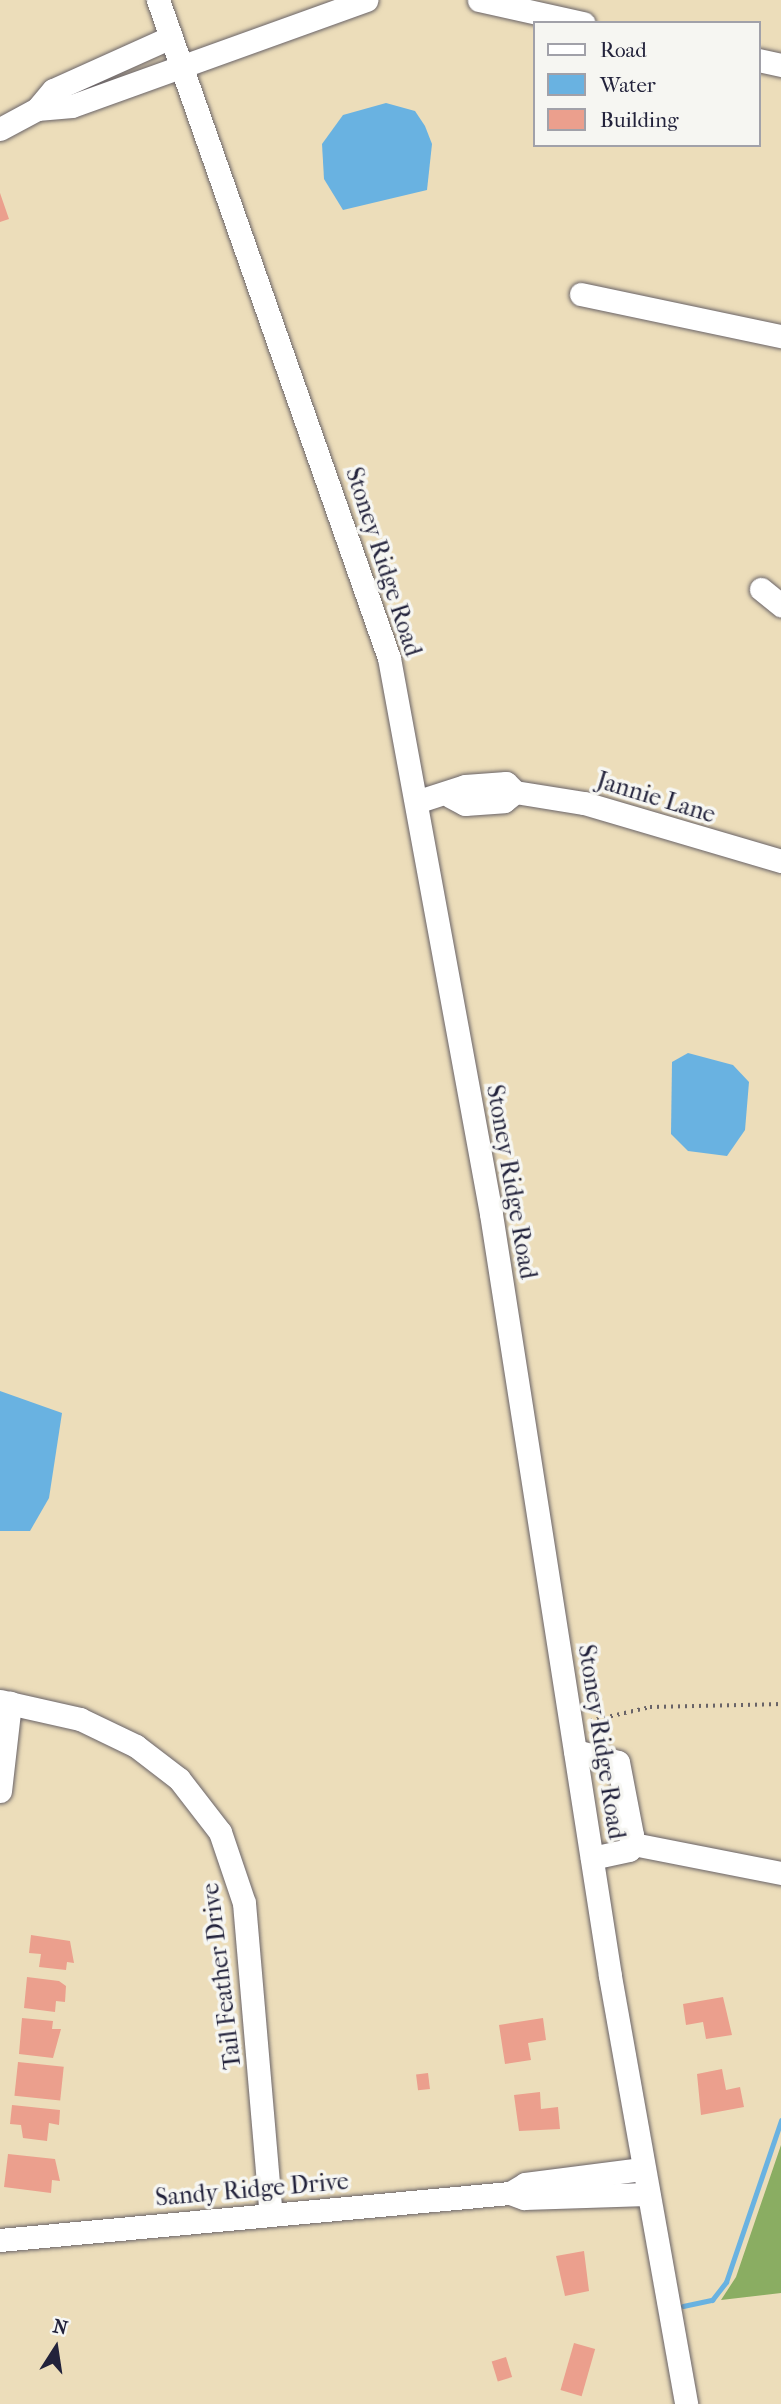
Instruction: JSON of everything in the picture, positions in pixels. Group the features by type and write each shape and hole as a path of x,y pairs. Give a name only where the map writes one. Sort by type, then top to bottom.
{"street":[{"name":"Stoney Ridge Road","path":"158,0 378,618 419,801 642,2168 686,2404"},
{"path":"479,0 574,21"},
{"path":"37,109 55,111 358,1"},
{"path":"0,129 37,109 53,90 171,37"},
{"path":"760,60 781,65"},
{"path":"581,294 781,336"},
{"path":"761,589 781,604"},
{"name":"Jannie Lane","path":"419,801 450,796 465,804 505,801 514,792 584,803 781,861"},
{"path":"0,1791 5,1702"},
{"name":"Tail Feather Drive","path":"5,1702 80,1719 136,1746 179,1779 220,1832 244,1903 271,2215"},
{"path":"574,1740 621,1766 633,1844"},
{"path":"592,1858 633,1844 781,1873"},
{"name":"Sandy Ridge Drive","path":"0,2240 510,2193 525,2184 642,2168"},
{"name":"Sandy Ridge Drive","path":"510,2193 524,2199 647,2194"}],"path":[{"path":"574,1740 650,1707 781,1704"}],"green space":[{"path":"781,2145 781,2293 721,2300 736,2277"}],"water":[{"path":"386,103 415,111 425,126 432,144 427,190 343,210 324,179 322,144 343,115"},
{"path":"688,1053 733,1065 749,1082 745,1130 727,1156 688,1151 671,1134 672,1062"},
{"path":"0,1391 62,1413 49,1498 30,1531 0,1531"}],"building":[{"path":"0,193 9,219 0,222"},
{"path":"31,1935 70,1941 74,1963 67,1962 66,1970 39,1967 41,1954 29,1953"},
{"path":"27,1977 59,1981 66,1986 65,2002 56,2001 55,2012 24,2008"},
{"path":"723,1997 732,2035 706,2039 703,2022 686,2025 683,2004"},
{"path":"22,2018 53,2021 52,2029 61,2029 53,2058 19,2054"},
{"path":"543,2018 546,2040 528,2043 531,2060 505,2064 499,2025"},
{"path":"18,2062 64,2067 60,2101 14,2096"},
{"path":"722,2069 726,2090 740,2087 744,2107 701,2115 697,2074"},
{"path":"428,2073 430,2089 418,2090 416,2074"},
{"path":"540,2092 541,2109 558,2107 560,2129 519,2131 514,2095"},
{"path":"12,2105 60,2110 59,2125 49,2123 47,2141 23,2138 21,2125 10,2124"},
{"path":"8,2154 55,2159 60,2181 52,2180 51,2193 4,2187"},
{"path":"584,2251 589,2291 565,2296 556,2256"},
{"path":"574,2343 595,2349 582,2396 560,2390"},
{"path":"506,2357 512,2377 498,2381 492,2361"}],"waterway":[{"path":"683,2306 712,2300 726,2282 781,2120"}]}
